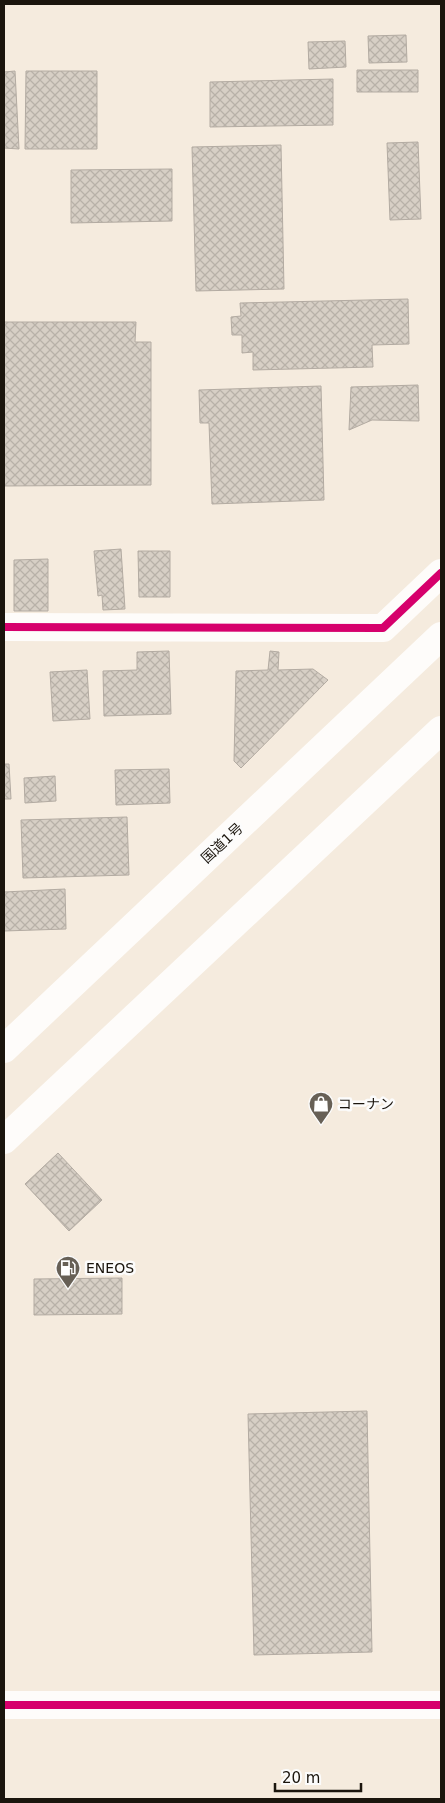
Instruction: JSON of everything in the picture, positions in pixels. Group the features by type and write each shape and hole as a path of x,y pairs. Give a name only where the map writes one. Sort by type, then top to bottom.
{"main road":[{"path":"4,627 383,628 441,573"},
{"name":"国道1号","path":"4,1049 441,636"},
{"path":"4,1140 441,730"},
{"path":"4,1706 441,1705"}],"building":[{"path":"406,35 407,62 369,63 368,36"},
{"path":"345,41 346,67 309,69 308,42"},
{"path":"357,70 418,70 418,92 357,92"},
{"path":"15,71 19,149 4,148 4,72"},
{"path":"26,71 97,71 97,149 25,149"},
{"path":"333,79 333,125 210,127 210,82"},
{"path":"418,142 421,219 390,220 387,143"},
{"path":"281,145 284,289 196,291 192,147"},
{"path":"172,169 172,221 71,223 71,170"},
{"path":"408,299 409,344 372,345 373,367 253,370 253,352 242,353 242,335 232,335 231,317 241,316 240,303"},
{"path":"4,322 136,322 135,342 151,342 151,485 4,486"},
{"path":"418,385 419,421 372,420 349,430 351,387"},
{"path":"321,386 324,500 212,504 209,423 200,423 199,390"},
{"path":"121,549 125,609 103,610 102,595 98,596 94,551"},
{"path":"138,551 170,551 170,597 139,597"},
{"path":"48,559 48,611 14,611 14,560"},
{"path":"169,651 171,714 104,716 103,671 137,670 137,652"},
{"path":"270,651 279,652 278,670 313,669 328,680 241,768 234,761 236,671 268,670"},
{"path":"87,670 90,719 53,721 50,672"},
{"path":"4,764 9,764 11,799 4,799"},
{"path":"169,769 170,803 116,805 115,770"},
{"path":"55,776 56,801 25,803 24,778"},
{"path":"127,817 129,875 23,878 21,820"},
{"path":"65,889 66,929 4,931 4,892"},
{"path":"58,1153 102,1200 69,1231 25,1184"},
{"path":"122,1278 122,1314 34,1315 34,1279"},
{"path":"367,1411 372,1652 254,1655 248,1414"}],"cycle path":[{"path":"4,627 383,628 441,573"},
{"path":"4,1705 441,1705"}],"place":[{"name":"コーナン","path":"321,1125"},
{"name":"ENEOS","path":"68,1289"}]}
